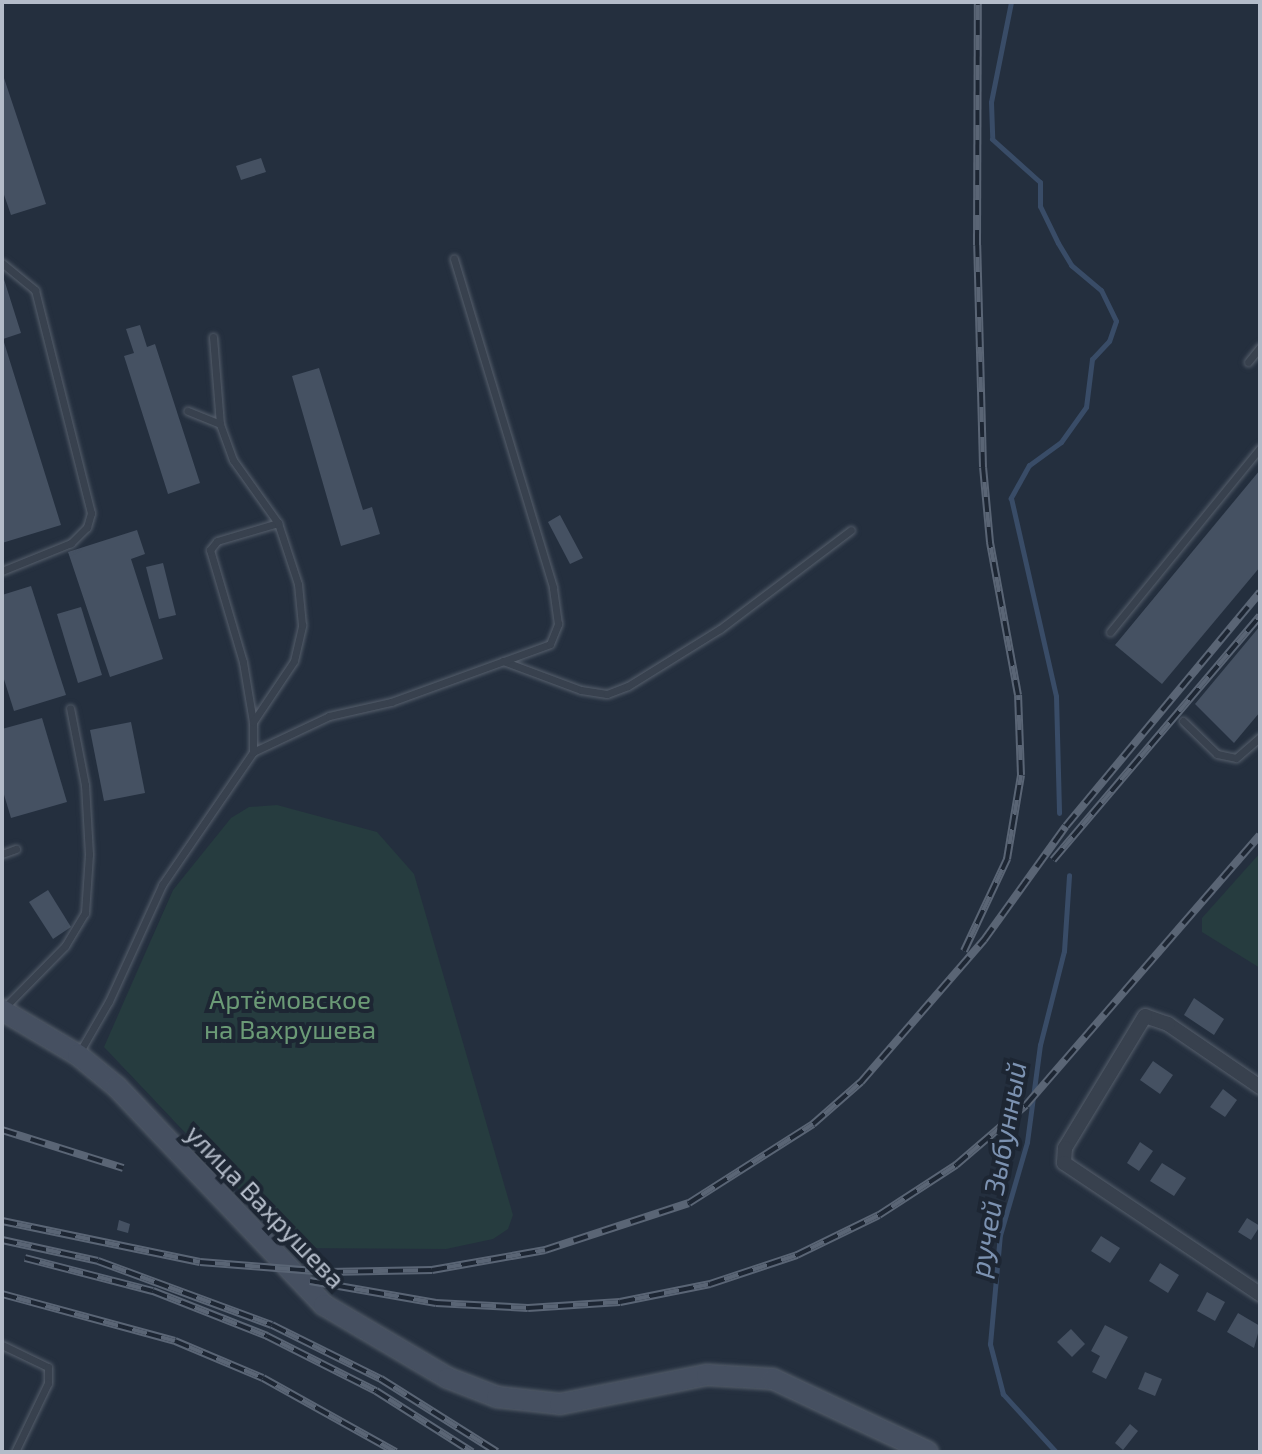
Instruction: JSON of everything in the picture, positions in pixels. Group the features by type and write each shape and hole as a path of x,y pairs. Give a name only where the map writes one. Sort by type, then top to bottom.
{"main road":[{"name":"улица Вахрушева","path":"2,1010 78,1055 117,1087 324,1305 448,1378 497,1397 560,1404 707,1375 773,1379 928,1452"}],"street":[{"path":"1260,1087 1168,1024 1145,1016 1065,1148 1064,1163 1260,1294"}],"lane":[{"path":"78,1055 109,1001 162,885 253,752 329,716 391,702 550,644 558,624 553,587 454,259"},
{"path":"2,263 35,290 91,513 87,527 71,543 2,571"},
{"path":"213,337 220,424 233,460 278,523 298,584 302,625 294,661 253,722"},
{"path":"1248,362 1260,347"},
{"path":"187,411 220,424"},
{"path":"1110,632 1260,448"},
{"path":"253,752 253,722 243,662 210,550 217,541 278,523"},
{"path":"503,661 581,690 607,694 628,686 720,629 851,530"},
{"path":"2,1010 65,946 85,913 89,854 85,785 70,708"},
{"path":"1183,721 1217,754 1236,758 1260,737"},
{"path":"2,854 16,849"},
{"path":"2,1345 48,1367 41,1401 15,1452"}],"green space":[{"name":"Артёмовское на Вахрушева","path":"277,805 377,832 414,874 513,1215 508,1229 493,1239 446,1249 294,1248 104,1047 173,890 231,818 249,807"},
{"path":"1260,853 1260,968 1202,932 1202,918"}],"building":[{"path":"3,75 46,204 11,215 2,189"},
{"path":"261,158 266,172 241,180 236,166"},
{"path":"2,273 21,333 3,339 61,525 2,543"},
{"path":"140,325 147,347 155,344 200,483 168,494 124,356 134,353 126,329"},
{"path":"319,368 363,510 372,507 380,534 341,546 292,376"},
{"path":"1260,470 1260,567 1162,684 1115,645"},
{"path":"560,515 583,558 570,564 548,522"},
{"path":"137,530 145,554 131,559 163,659 110,677 68,552"},
{"path":"163,563 176,615 159,619 146,567"},
{"path":"31,586 66,695 14,711 2,673 2,595"},
{"path":"81,607 102,675 78,683 57,614"},
{"path":"1260,626 1260,712 1234,743 1195,704"},
{"path":"42,718 67,802 11,818 2,788 2,729"},
{"path":"131,722 145,793 104,801 90,730"},
{"path":"48,890 71,927 53,939 29,902"},
{"path":"1194,998 1224,1019 1214,1035 1184,1015"},
{"path":"1153,1061 1173,1075 1160,1094 1140,1080"},
{"path":"1223,1089 1237,1100 1225,1117 1210,1107"},
{"path":"1140,1142 1153,1151 1139,1171 1127,1163"},
{"path":"1162,1163 1186,1178 1174,1196 1150,1181"},
{"path":"1247,1218 1260,1226 1251,1240 1238,1232"},
{"path":"119,1220 130,1224 128,1233 117,1230"},
{"path":"1101,1236 1120,1248 1110,1263 1091,1251"},
{"path":"1160,1263 1179,1275 1168,1293 1149,1281"},
{"path":"1207,1292 1225,1302 1215,1321 1197,1311"},
{"path":"1238,1313 1260,1326 1254,1348 1227,1332"},
{"path":"1105,1325 1128,1337 1106,1379 1092,1372 1100,1356 1091,1351"},
{"path":"1071,1329 1085,1344 1072,1357 1057,1342"},
{"path":"1145,1372 1162,1379 1155,1396 1138,1389"},
{"path":"1130,1424 1138,1431 1123,1450 1115,1443"}],"waterway":[{"name":"ручей Зыбунный","path":"1011,2 991,102 992,139 1040,182 1040,206 1058,243 1071,265 1101,290 1116,321 1109,341 1092,359 1086,407 1061,442 1029,465 1011,498 1056,696 1059,813"},
{"name":"ручей Зыбунный","path":"1056,1452 1003,1394 990,1344 1000,1235 1027,1142 1040,1045 1064,951 1069,875"}],"railway":[{"path":"964,951 1007,859 1021,775 1018,695 990,542 983,467 977,245 978,2"},
{"path":"2,1221 200,1262 328,1272 432,1270 545,1250 689,1203 813,1124 861,1082 984,940 1066,826 1260,592"},
{"path":"1053,860 1260,616"},
{"path":"310,1281 436,1303 528,1308 620,1302 710,1284 797,1255 879,1215 956,1165 1026,1105 1260,835"},
{"path":"2,1130 123,1168"},
{"path":"2,1240 98,1261 272,1325 381,1379 497,1452"},
{"path":"25,1258 153,1291 267,1336 376,1391 472,1452"},
{"path":"2,1294 175,1341 263,1378 396,1452"}]}
